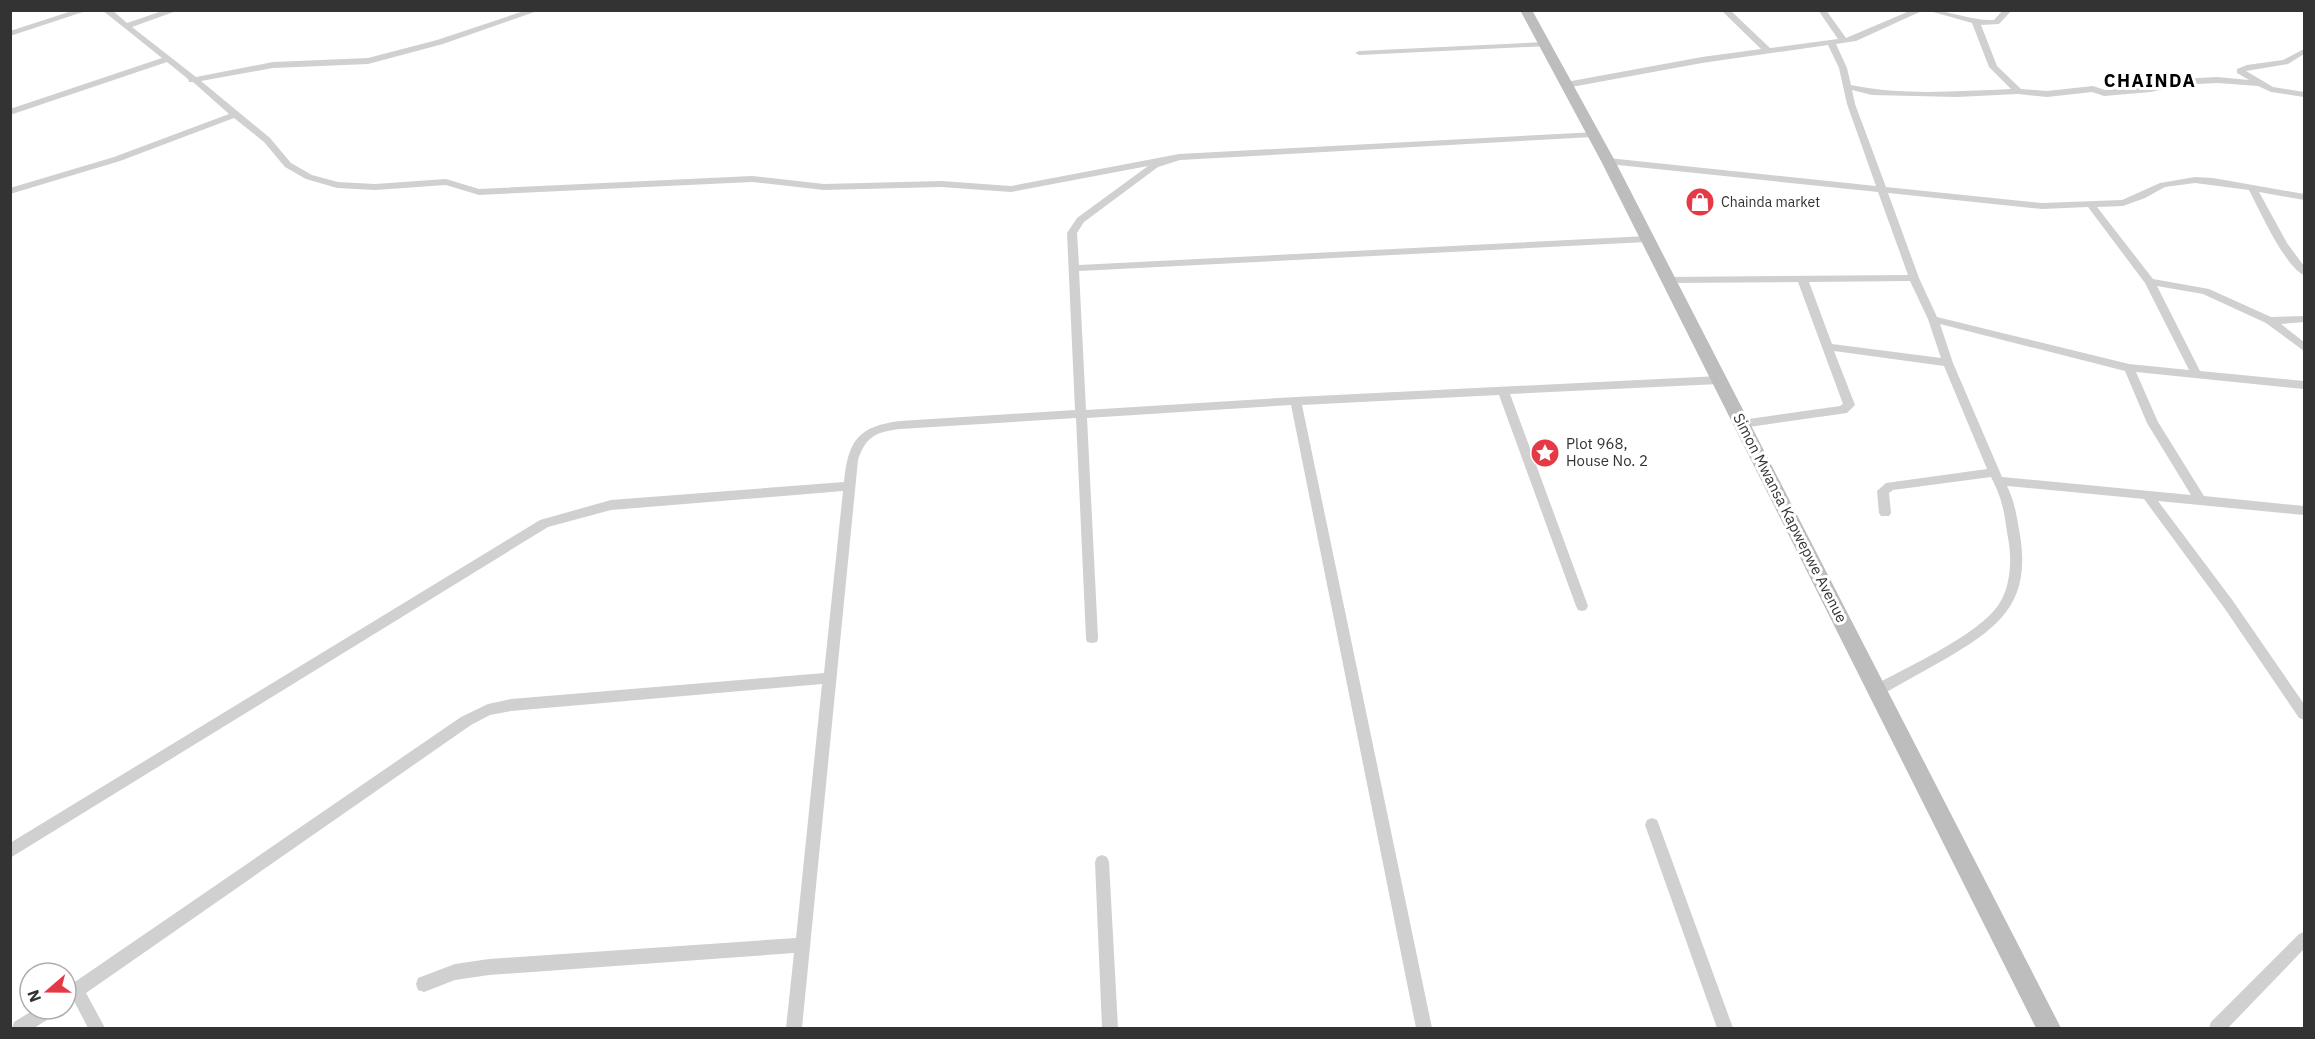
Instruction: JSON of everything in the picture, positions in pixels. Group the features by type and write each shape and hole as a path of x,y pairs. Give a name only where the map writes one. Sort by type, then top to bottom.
{"main road":[{"name":"Simon Mwansa Kapwepwe Avenue","path":"1526,10 1608,161 2049,1029"}],"street":[{"path":"10,34 86,10"},
{"path":"106,10 219,99 267,140 288,165 309,177 337,185 375,187 446,182 479,192 752,179 824,187 941,184 1011,189 1179,157 1593,134"},
{"path":"126,26 175,10"},
{"path":"192,80 273,65 368,61 440,42 536,10"},
{"path":"1725,10 1767,50"},
{"path":"1822,10 1844,41"},
{"path":"1566,85 1767,50 1844,41 1866,35 1920,10"},
{"path":"1930,10 1966,21 1975,20 1982,23 1996,22 2008,10"},
{"path":"1975,20 1993,67 2018,91"},
{"path":"1831,42 1844,68 1851,104 1914,278 1933,319 1948,363 2008,499 2017,554 2012,589 2004,607 1992,621 1974,636 1878,690"},
{"path":"1359,53 1545,44"},
{"path":"2304,51 2285,62 2240,71 2271,89 2304,94"},
{"path":"10,112 167,59"},
{"path":"1848,87 1883,92 1957,94 2018,91 2047,94 2093,89 2104,93 2151,89 2180,82 2217,80 2260,84"},
{"path":"10,191 117,159 235,115"},
{"path":"1092,638 1083,413 1072,233 1080,220 1155,165 1179,157"},
{"path":"1608,161 2042,206 2091,206 2132,201 2163,185 2177,182 2213,181 2303,199"},
{"path":"2253,189 2284,246 2304,272"},
{"path":"2091,206 2150,282 2196,374"},
{"path":"1075,268 1647,239"},
{"path":"1742,424 1847,408 1849,401 1802,278"},
{"path":"1667,280 1914,278"},
{"path":"2150,282 2205,291 2270,321 2304,347"},
{"path":"1933,319 2129,368 2304,386"},
{"path":"2270,321 2304,319"},
{"path":"1829,347 1948,363"},
{"path":"2129,368 2153,423 2201,501"},
{"path":"794,1029 852,460 861,438 871,431 885,427 1083,413 1719,380"},
{"path":"1503,390 1582,606"},
{"path":"1296,401 1425,1029"},
{"path":"1885,513 1884,491 1890,486 1997,477 2148,496 2304,510"},
{"path":"10,851 544,523 611,504 850,486"},
{"path":"2148,496 2229,605 2304,714"},
{"path":"78,989 466,721 488,710 511,705 829,678"},
{"path":"1652,825 1725,1029"},
{"path":"1102,862 1110,1029"},
{"path":"2217,1029 2304,939"},
{"path":"424,984 455,972 489,967 801,945"},
{"path":"78,1003 97,1029"}],"place":[{"name":"Chainda market","path":"1700,202"},
{"name":"Plot 968, House No. 2","path":"1545,453"}],"district":[{"name":"CHAINDA","path":"2150,81"}]}
